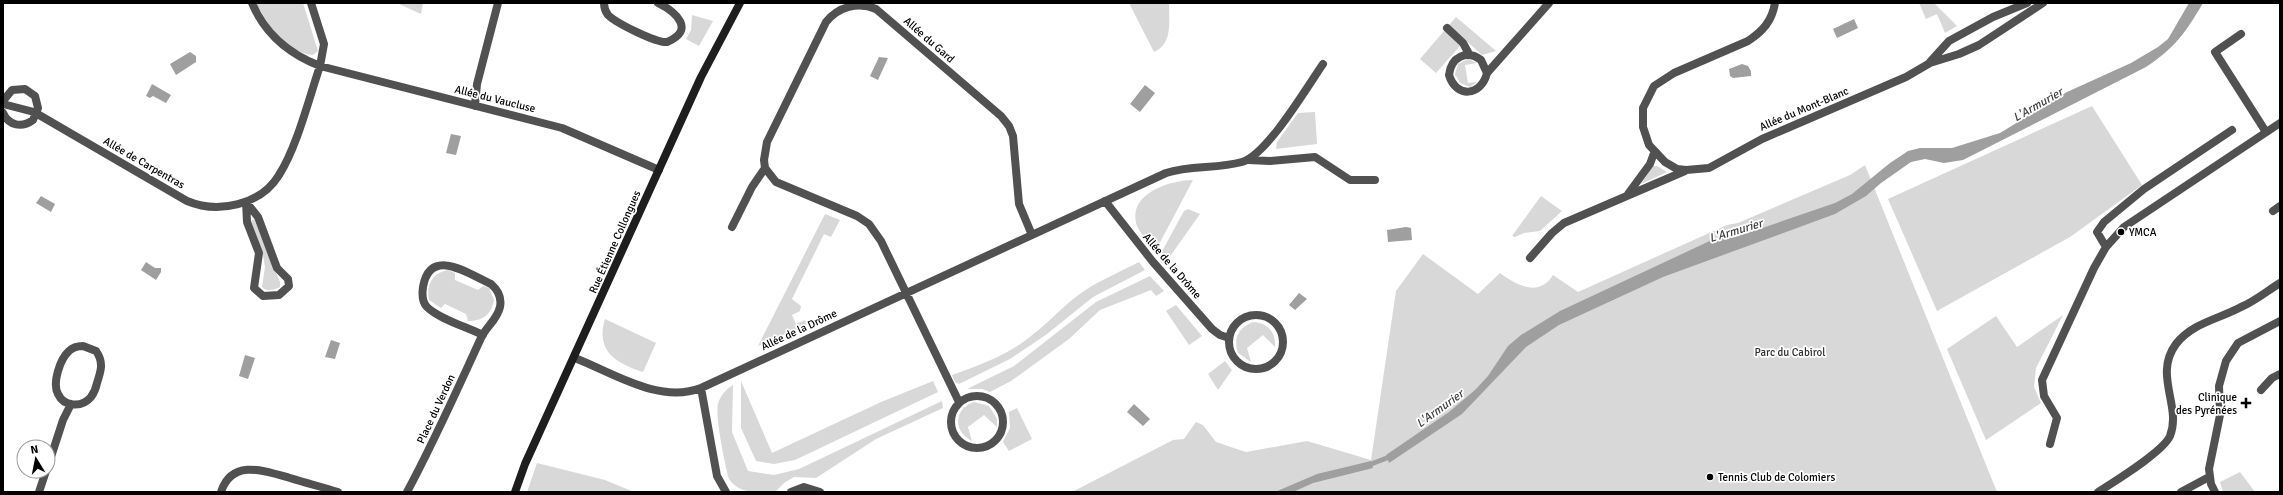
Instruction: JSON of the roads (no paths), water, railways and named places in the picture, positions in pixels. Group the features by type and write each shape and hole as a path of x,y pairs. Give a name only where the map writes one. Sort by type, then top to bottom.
{"main road":[{"name":"Rue Étienne Collongues","path":"515,492 525,464 575,358 701,77 740,3"}],"street":[{"name":"Allée du Vaucluse","path":"252,3 261,21 276,39 291,52 320,66 562,128 659,170"},
{"path":"311,3 324,44 320,66"},
{"path":"475,106 477,84 498,3"},
{"path":"604,3 604,9 612,18 655,41 667,42 673,40 679,33 681,25 680,19 672,10 658,3"},
{"path":"1469,54 1457,58 1450,69 1451,82 1456,87 1469,92 1482,86 1487,73 1549,3"},
{"name":"Allée du Mont-Blanc","path":"1686,170 1670,165 1654,153 1645,136 1642,116 1643,108 1654,86 1674,73 1748,41 1758,34 1769,22 1776,3"},
{"name":"Allée du Mont-Blanc","path":"1930,63 1949,41 1993,17 2027,3"},
{"name":"Allée du Mont-Blanc","path":"1530,258 1552,233 1564,223 1686,170 1710,168 1762,139 1885,86 1930,63 1959,54 1979,45 2043,3"},
{"name":"Allée du Gard","path":"765,168 764,160 767,142 826,22 841,8 854,6 872,7 1001,116 1009,126 1016,147 1019,204 1032,235"},
{"path":"1447,28 1463,43 1469,54 1482,60 1487,73"},
{"path":"2242,34 2215,52 2266,132"},
{"path":"1248,160 1265,145 1323,64"},
{"name":"Allée de Carpentras","path":"37,114 38,102 35,96 25,89 12,90 3,102 37,114 194,204 214,207 246,202 265,190 279,176 288,158 320,66"},
{"path":"3,113 10,122 22,125 28,123 37,114"},
{"path":"2050,444 2057,418 2044,396 2042,380 2106,247 2124,227 2280,123"},
{"path":"2106,247 2097,232 2104,222 2144,189 2232,130"},
{"path":"1628,195 1650,164 1654,153"},
{"name":"Allée de la Drôme","path":"575,358 665,392 679,393 701,388 1174,170 1236,163 1248,160 1270,161 1315,157 1350,180 1375,180"},
{"path":"732,227 752,187 765,168 776,182 857,216 870,224 881,241 958,402"},
{"name":"Allée de la Drôme","path":"1105,201 1153,262 1208,325 1220,335 1229,338"},
{"path":"246,202 258,217 278,268 288,279 289,286 279,295 263,296 255,292 254,288 259,253 247,222 246,202"},
{"name":"Place du Verdon","path":"407,492 429,450 483,334 496,316 500,301 496,288 453,266 445,264 433,268 427,275 423,287 422,297 426,305 435,313 483,334"},
{"path":"2098,492 2152,455 2163,446 2170,436 2172,423 2166,379 2166,366 2175,345 2184,334 2204,322 2242,307 2280,283"},
{"path":"1258,315 1271,319 1278,325 1283,342 1282,351 1270,365 1252,368 1236,360 1232,354 1229,338 1238,322 1245,317 1258,315"},
{"path":"2215,492 2209,477 2209,469 2220,415 2219,386 2226,361 2238,343 2280,321"},
{"path":"76,347 90,348 96,351 102,364 95,390 87,401 81,404 71,404 62,400 56,388 63,361 70,350 76,347"},
{"path":"2261,390 2272,378 2280,374"},
{"path":"701,388 718,476 726,492"},
{"path":"974,396 982,396 996,404 1001,411 1003,424 999,436 994,442 986,447 977,448 968,447 960,443 954,436 950,418 958,402 974,396"},
{"path":"56,441 63,420 71,404"},
{"path":"221,492 226,481 237,472 257,469 338,492"},
{"path":"2181,492 2209,477"},
{"path":"39,492 43,479"},
{"path":"791,492 804,487 820,492"}],"waterway":[{"name":"L'Armurier","path":"1366,466 1392,456"}],"place":[{"name":"YMCA","path":"2121,232"},
{"name":"Clinique des Pyrénées","path":"2246,403"},
{"name":"Tennis Club de Colomiers","path":"1710,477"}],"park label":[{"name":"Parc du Cabirol","path":"1790,352"}]}
